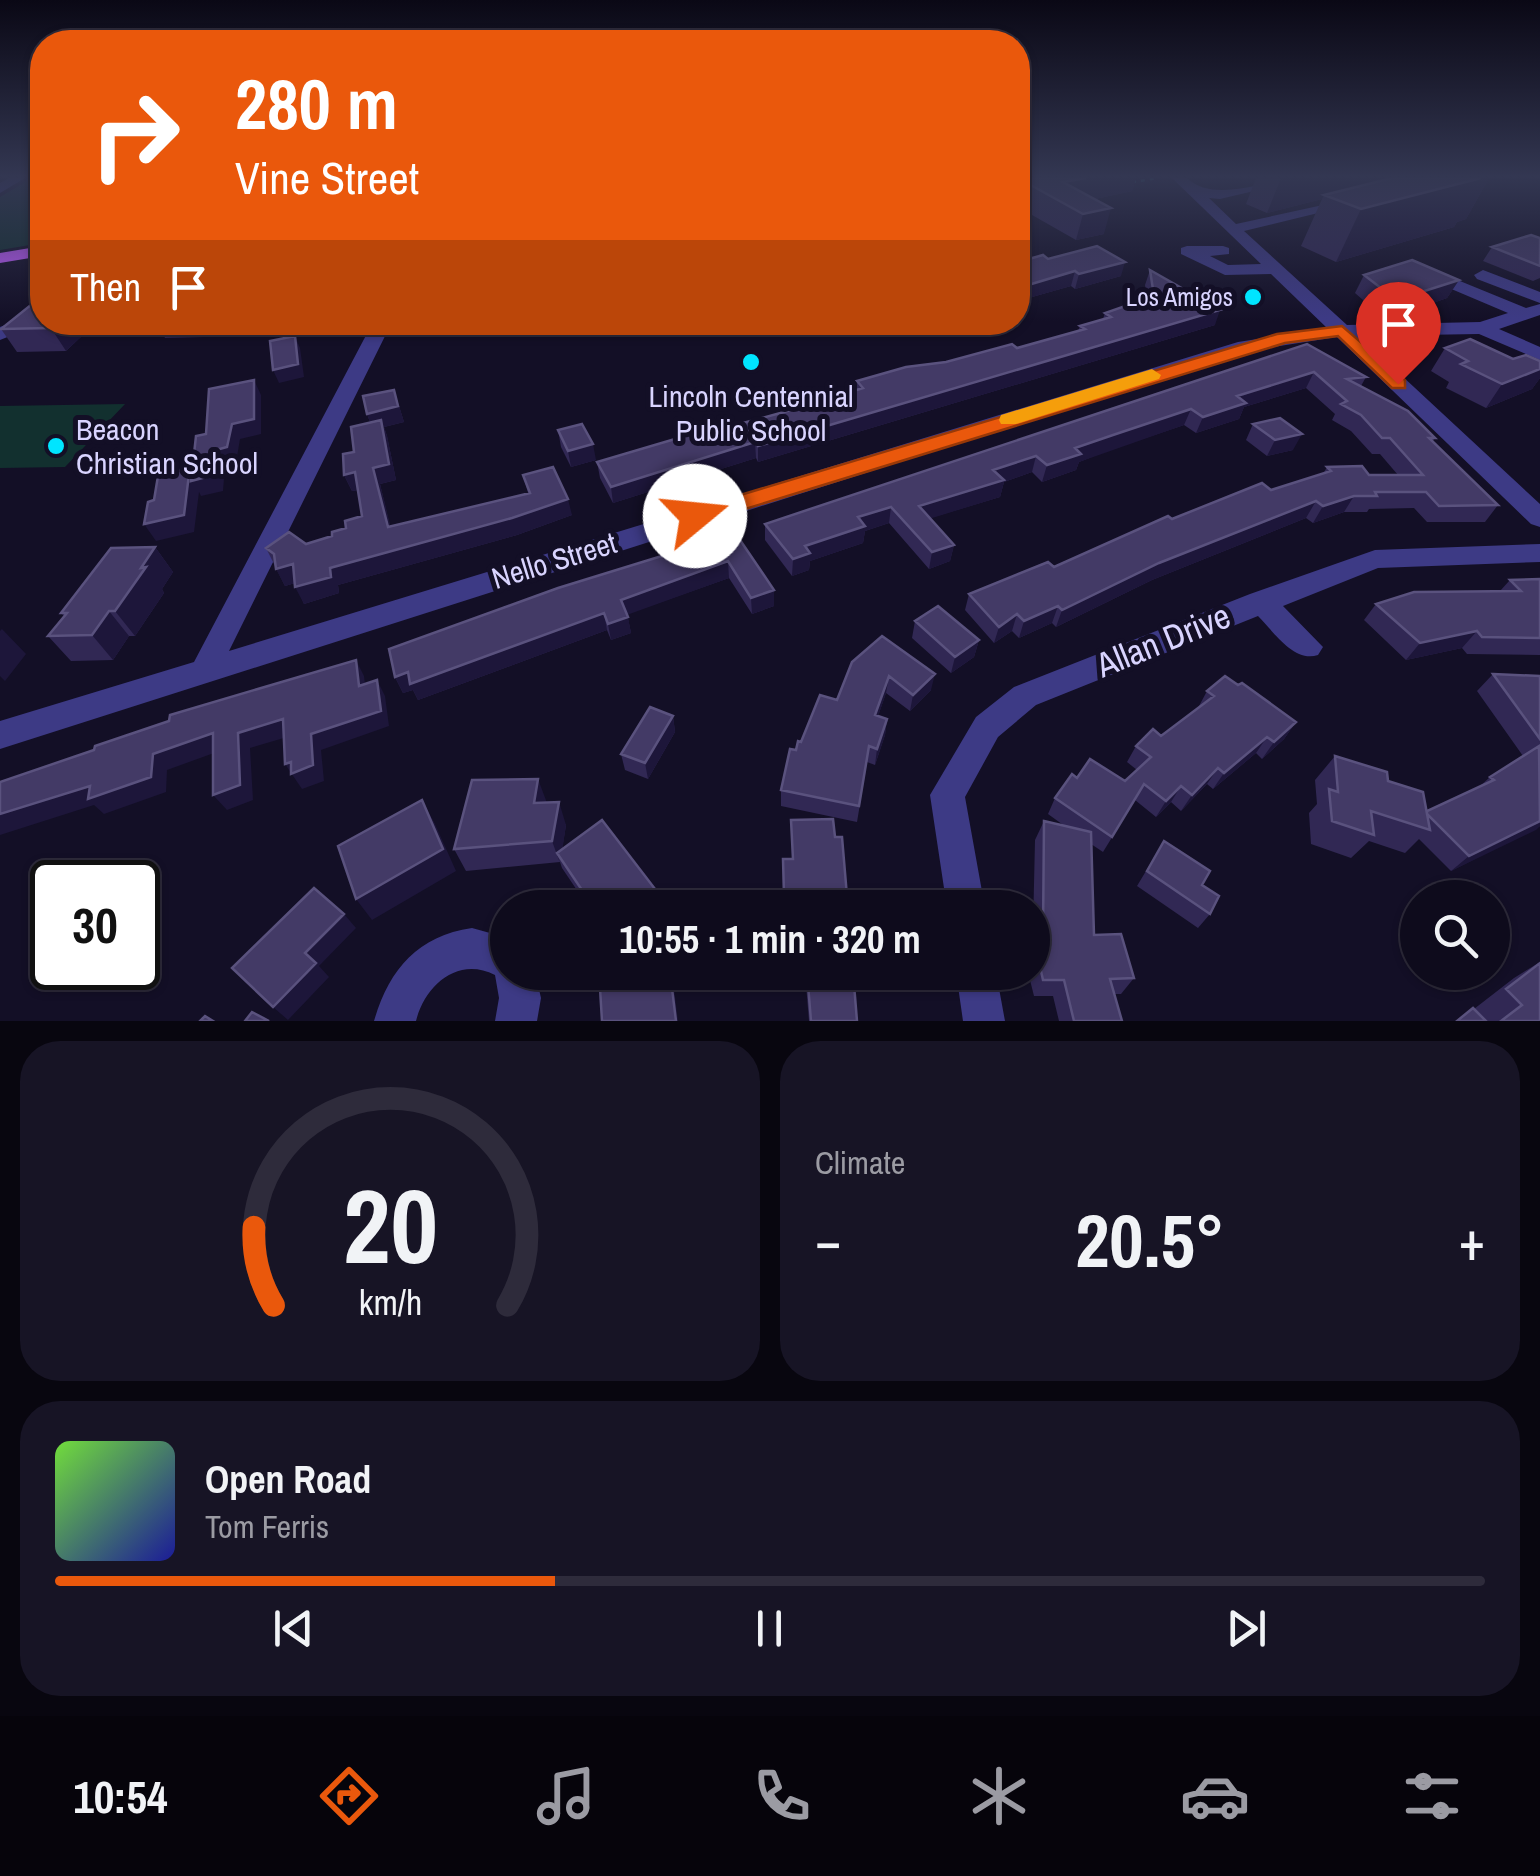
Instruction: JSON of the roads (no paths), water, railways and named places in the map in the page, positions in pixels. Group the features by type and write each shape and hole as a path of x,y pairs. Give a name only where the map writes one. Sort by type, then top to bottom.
{"main road":[{"path":"0,258 30,253"}],"street":[{"path":"1230,226 1540,518"},
{"path":"1233,228 1243,226"},
{"path":"1222,268 1276,269"},
{"path":"1483,276 1540,298"},
{"path":"1454,284 1533,311"},
{"path":"1482,328 1533,311"},
{"path":"0,334 30,322"},
{"path":"1482,328 1540,354"},
{"name":"Nello Street","path":"0,735 1245,346 1342,331 1482,328"},
{"path":"205,669 376,335"},
{"name":"Allan Drive","path":"963,890 947,795 987,727 1025,696 1260,600 1375,558 1540,553"},
{"path":"1260,600 1308,647"},
{"path":"395,1021 406,990 436,958 456,948 490,949"},
{"path":"516,1021 518,990"},
{"path":"979,990 984,1021"}],"place":[{"name":"Los Amigos","path":"1253,297"},
{"name":"Lincoln Centennial Public School","path":"751,362"},
{"name":"Beacon Christian School","path":"56,446"}]}
